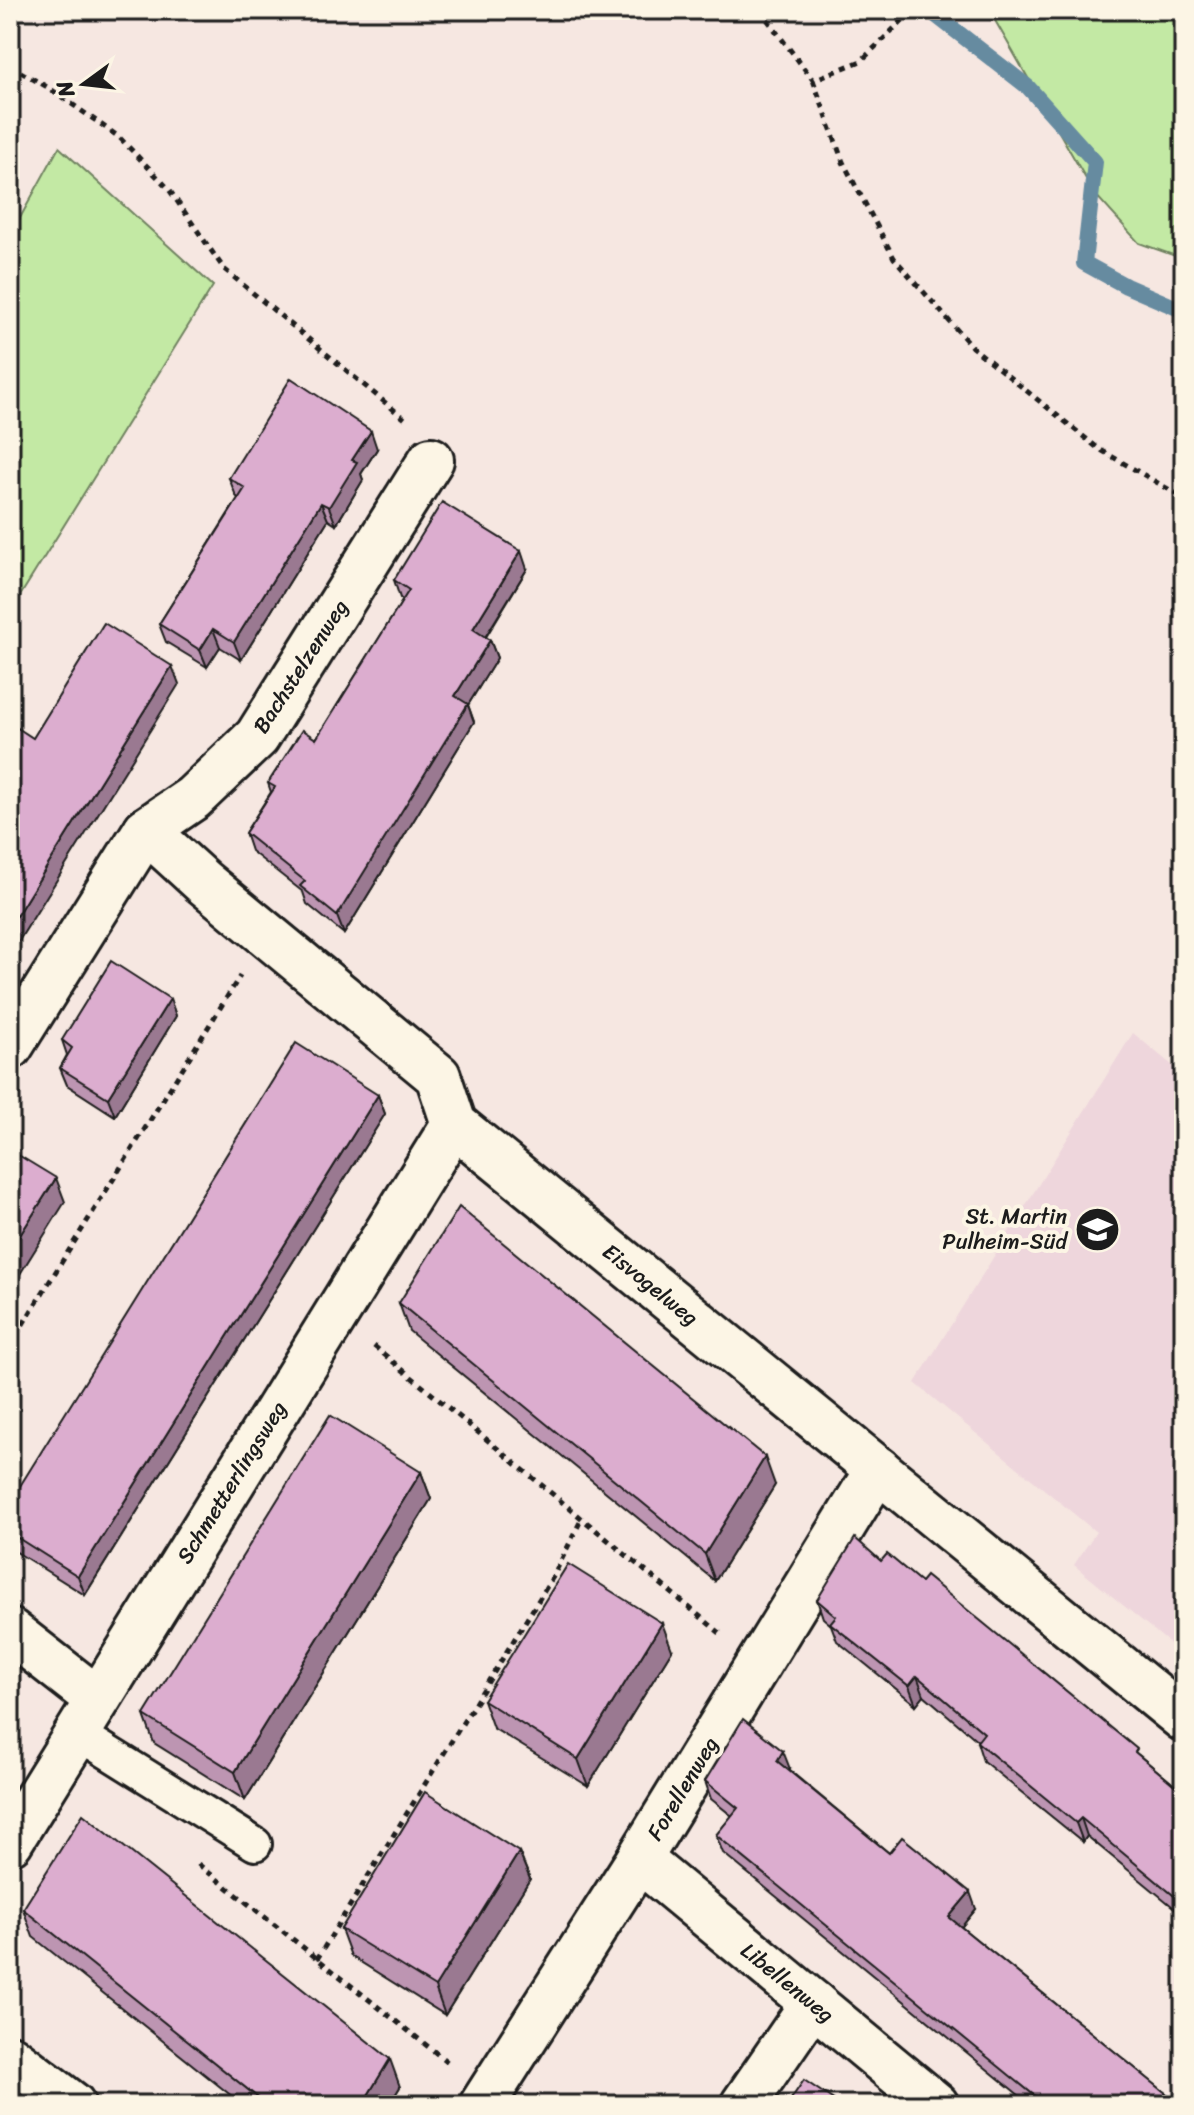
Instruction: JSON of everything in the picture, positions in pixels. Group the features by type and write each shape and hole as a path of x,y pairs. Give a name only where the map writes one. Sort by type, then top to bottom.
{"street":[{"name":"Bachstelzenweg","path":"10,1047 146,830 193,798 257,737 431,460"},
{"path":"146,830 438,1076 454,1124"},
{"name":"Schmetterlingsweg","path":"10,1842 454,1124"},
{"name":"Eisvogelweg","path":"454,1124 1184,1719"},
{"name":"Forellenweg","path":"485,2100 639,1859 878,1469"},
{"path":"10,1631 87,1716"},
{"name":"Libellenweg","path":"639,1859 936,2105"},
{"path":"743,2105 813,2003"},
{"path":"10,2057 73,2105"}],"lane":[{"path":"87,1716 255,1844"}],"path":[{"path":"760,10 813,80 843,162 894,258 972,347 1099,449 1184,498"},
{"path":"813,80 861,61 913,10"},
{"path":"10,66 49,88 119,137 168,188 224,269 434,443 431,460"},
{"path":"10,1345 266,934"},
{"path":"336,1314 758,1664"},
{"path":"317,1959 554,1575 582,1518"},
{"path":"196,1863 317,1959 485,2100"}],"shaded area":[{"name":"St. Martin Pulheim-Süd","path":"1133,1033 1184,1075 1184,1655 1074,1565 1096,1532 915,1383"}],"green space":[{"path":"989,10 1184,10 1184,259 1139,243 1094,193"},
{"path":"59,147 213,286 10,612 10,236"}],"building":[{"path":"291,378 371,431 352,460 357,462 329,507 321,503 234,642 213,629 200,650 159,624 245,488 229,478"},
{"path":"442,502 521,551 473,629 490,640 455,696 468,704 337,916 300,886 305,881 245,833 275,787 268,783 302,730 316,739 409,590 394,580"},
{"path":"104,623 172,666 10,926 10,723 33,738"},
{"path":"111,961 170,999 108,1098 60,1068 72,1048 62,1040"},
{"path":"296,1043 378,1095 78,1576 10,1533 10,1502"},
{"path":"10,1150 56,1178 10,1251"},
{"path":"459,1207 765,1457 705,1554 399,1303"},
{"path":"330,1415 421,1472 235,1772 144,1715"},
{"path":"855,1538 881,1561 887,1554 921,1582 926,1576 1137,1749 1135,1752 1184,1793 1184,1904 1081,1818 1076,1823 977,1742 984,1733 917,1676 909,1686 830,1623 836,1616 817,1600"},
{"path":"568,1564 662,1623 578,1759 483,1700"},
{"path":"743,1719 783,1751 777,1761 889,1853 902,1837 970,1892 949,1917 1173,2099 1181,2091 1184,2093 1184,2105 1046,2105 716,1835 738,1808 705,1781"},
{"path":"425,1792 519,1852 435,1987 341,1929"},
{"path":"83,1814 390,2059 362,2105 267,2105 23,1909"},
{"path":"804,2080 841,2105 787,2105"}],"waterway":[{"path":"929,10 1028,87 1095,162 1084,263 1126,286 1184,311"}],"place":[{"name":"St. Martin Pulheim-Süd","path":"1098,1229"}]}
